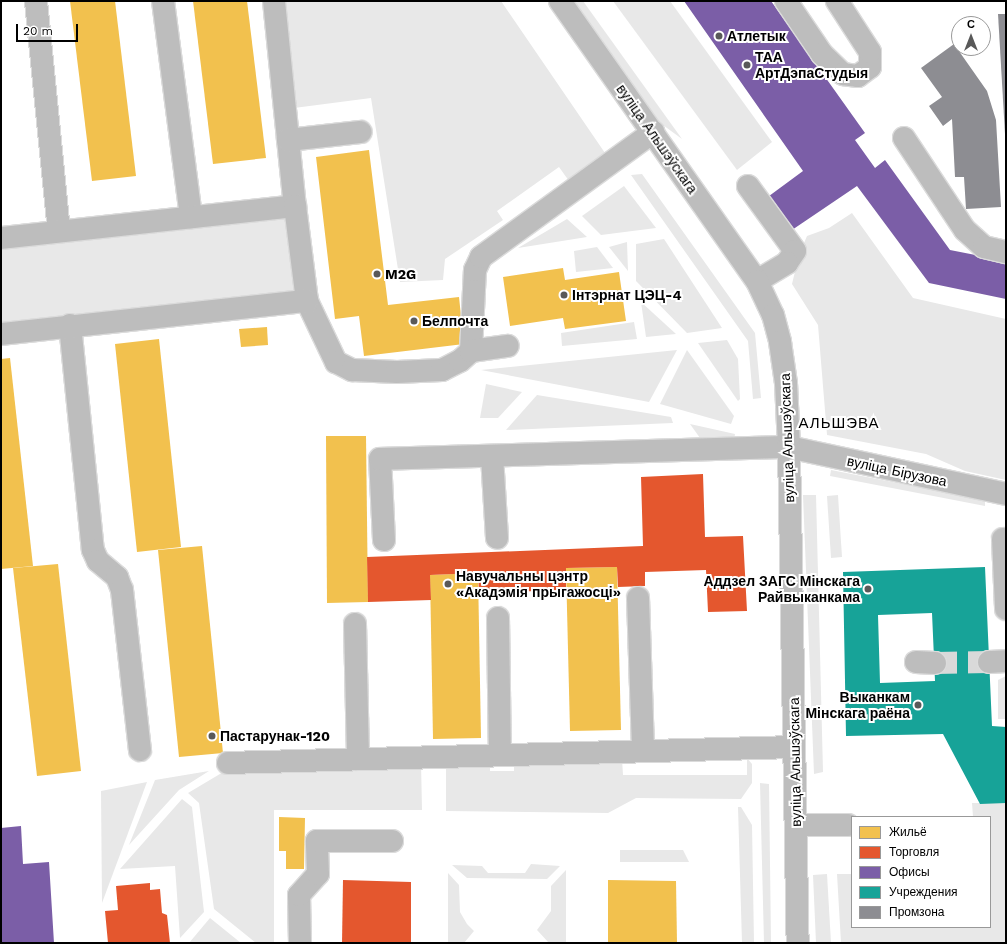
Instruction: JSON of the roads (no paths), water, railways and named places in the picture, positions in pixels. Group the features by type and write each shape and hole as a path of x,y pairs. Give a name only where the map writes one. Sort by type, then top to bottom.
{"street":[{"path":"36,1 59,231"},
{"path":"163,1 191,217"},
{"path":"274,1 295,206 307,301 336,362 352,370 397,372 442,370 460,362 471,351 508,346"},
{"name":"вуліца Альшэўскага","path":"560,1 756,281 773,315 780,342 786,383 789,447 798,943"},
{"path":"786,1 822,54 843,74 858,76 870,67 870,52 837,1"},
{"path":"288,140 361,132"},
{"path":"471,351 474,278 481,257 653,132"},
{"path":"904,138 965,230 984,247 1006,252"},
{"path":"748,186 795,251 788,263 756,281"},
{"path":"1,238 295,206"},
{"path":"1,334 70,325 307,301"},
{"path":"70,325 93,550 98,561 117,577 122,590 140,750"},
{"name":"вуліца Бірузова","path":"384,540 380,459 789,447 1006,494"},
{"path":"492,456 497,538"},
{"path":"1003,539 1006,609"},
{"path":"638,598 643,750"},
{"path":"498,618 500,754"},
{"path":"355,624 358,758"},
{"path":"228,763 358,758 794,747"},
{"path":"796,825 848,825"},
{"path":"300,943 299,896 318,874 317,841 392,841"}],"tunnel":[{"path":"935,663 989,662"}],"place":[{"name":"Атлетык","path":"719,36"},
{"name":"ТАА АртДэпаСтудыя","path":"747,65"},
{"name":"M2G","path":"377,274"},
{"name":"Інтэрнат ЦЭЦ-4","path":"564,295"},
{"name":"Белпочта","path":"414,321"},
{"name":"Навучальны цэнтр «Акадэмія прыгажосці»","path":"448,584"},
{"name":"Аддзел ЗАГС Мінскага Райвыканкама","path":"868,589"},
{"name":"Выканкам Мінскага раёна","path":"918,705"},
{"name":"Пастарунак-120","path":"212,736"}],"district":[{"name":"АЛЬШЭВА","path":"839,424"}]}
